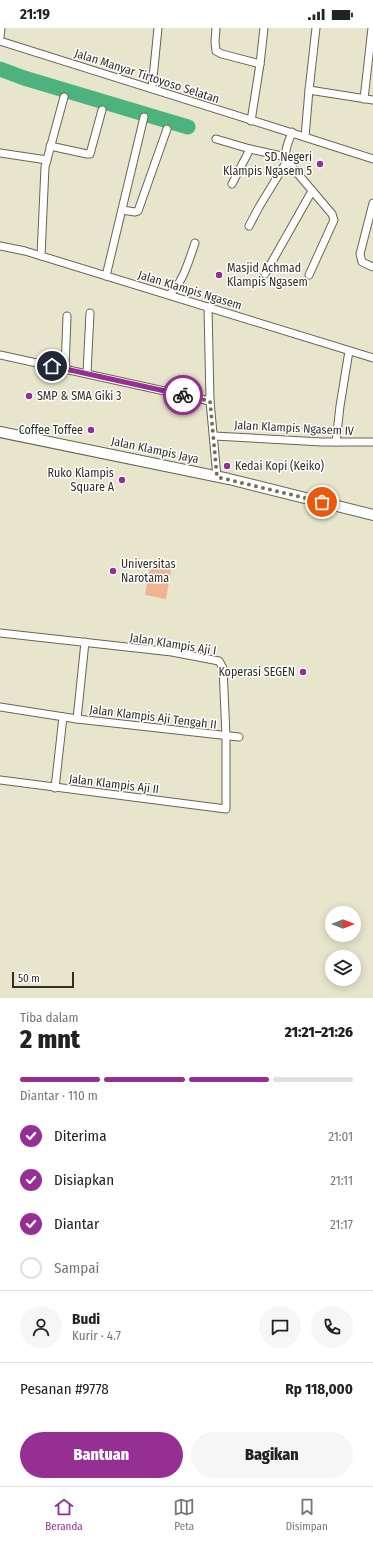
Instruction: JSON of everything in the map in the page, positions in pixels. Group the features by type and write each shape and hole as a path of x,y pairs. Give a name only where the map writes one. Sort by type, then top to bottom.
{"main road":[{"name":"Jalan Klampis Jaya","path":"0,432 217,477 373,515"}],"street":[{"path":"0,37 1,28"},
{"path":"152,88 157,28"},
{"path":"216,28 214,42 216,50 222,54 260,64"},
{"path":"251,121 264,28"},
{"path":"305,137 316,28"},
{"path":"364,99 372,28"},
{"name":"Jalan Manyar Tirtoyoso Selatan","path":"0,41 152,88 251,121 290,131 373,159"},
{"path":"309,90 373,100"},
{"path":"41,256 46,160 64,97"},
{"path":"50,146 90,154 102,110"},
{"path":"106,276 144,116"},
{"path":"122,210 138,211 167,129"},
{"path":"249,226 286,159 286,150 290,131"},
{"path":"216,139 286,159 332,214 334,220 309,275"},
{"path":"232,184 250,149"},
{"path":"0,153 46,160"},
{"path":"265,274 312,191"},
{"path":"373,203 360,254 362,262 373,267"},
{"path":"170,295 176,289 195,243"},
{"name":"Jalan Klampis Ngasem","path":"0,246 41,256 373,358"},
{"path":"208,307 210,401 217,477"},
{"path":"87,373 90,313"},
{"path":"65,369 67,316"},
{"path":"336,442 349,351"},
{"path":"0,355 210,401"},
{"name":"Jalan Klampis Ngasem IV","path":"214,436 336,442 373,442"},
{"name":"Jalan Klampis Aji I","path":"0,633 172,652 219,661 222,668 226,736 226,809"},
{"name":"Jalan Klampis Aji Tengah II","path":"77,719 85,642"},
{"name":"Jalan Klampis Aji Tengah II","path":"0,707 77,719 239,737"},
{"path":"55,788 63,717"},
{"name":"Jalan Klampis Aji II","path":"0,780 226,809"}],"shaded area":[{"path":"151,560 172,564 166,599 145,595"}],"waterway":[{"path":"0,69 24,78 188,127"}],"way so far":[{"path":"183,395 210,401 217,477 322,502"}],"place":[{"name":"SD Negeri Klampis Ngasem 5","path":"320,164"},
{"name":"Masjid Achmad Klampis Ngasem","path":"219,275"},
{"name":"SMP & SMA Giki 3","path":"29,396"},
{"name":"Coffee Toffee","path":"91,430"},
{"name":"Kedai Kopi (Keiko)","path":"227,466"},
{"name":"Ruko Klampis Square A","path":"122,480"},
{"name":"Universitas Narotama","path":"113,571"},
{"name":"Koperasi SEGEN","path":"303,672"}],"route":[{"path":"52,366 183,395"}]}
